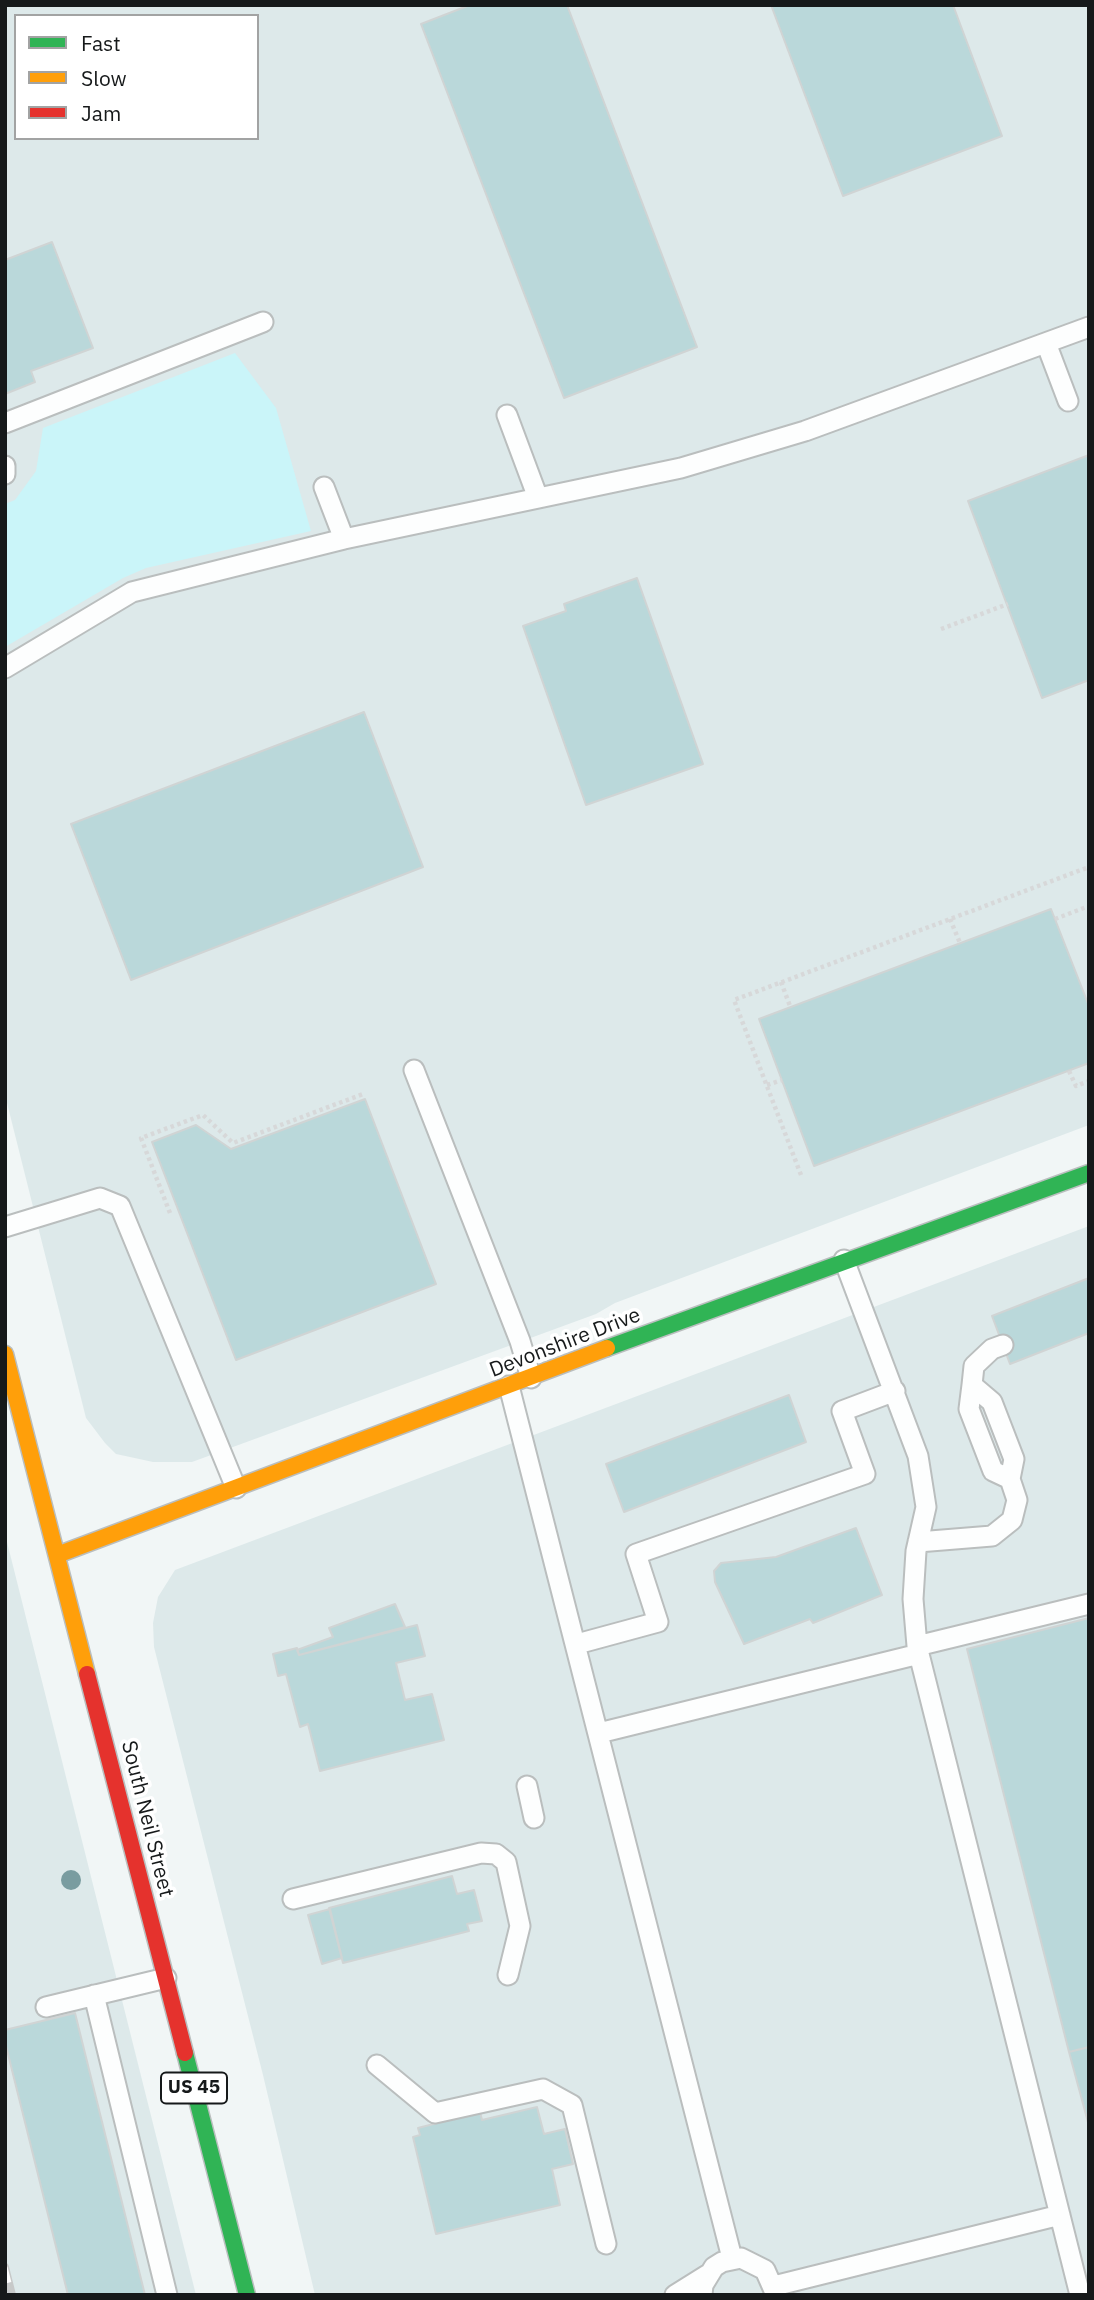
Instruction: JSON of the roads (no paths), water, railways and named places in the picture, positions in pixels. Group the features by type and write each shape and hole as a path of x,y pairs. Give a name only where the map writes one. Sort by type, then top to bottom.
{"street":[{"name":"Devonshire Drive","path":"57,1555 844,1260 1089,1173"},
{"name":"South Neil Street","path":"5,1354 247,2295"}],"lane":[{"path":"5,423 263,322"},
{"path":"5,668 132,592 344,539 681,468 806,431 1089,327"},
{"path":"1046,343 1068,401"},
{"path":"507,415 538,498"},
{"path":"5,466 5,474"},
{"path":"324,487 344,539"},
{"path":"414,1070 520,1341 531,1378"},
{"path":"5,1227 100,1198 120,1206 236,1488"},
{"path":"844,1260 918,1456 926,1507 918,1542 913,1600 918,1650 1080,2295"},
{"path":"918,1542 992,1536 1012,1521 1017,1500 1010,1479 1014,1459 992,1402 972,1385 974,1366 992,1349 1003,1345"},
{"path":"509,1386 732,2259"},
{"path":"577,1644 658,1622 636,1554 865,1474 842,1411 895,1391"},
{"path":"599,1733 1089,1604"},
{"path":"527,1786 534,1818"},
{"path":"293,1899 481,1853 496,1854 506,1862 520,1926 508,1975"},
{"path":"46,2007 166,1978"},
{"path":"94,1995 167,2295"},
{"path":"377,2065 435,2113 543,2089 572,2105 606,2244"},
{"path":"675,2295 722,2262 732,2259 758,2264 775,2290 1060,2215"},
{"path":"702,2295 707,2275"}],"railway":[{"path":"5,2267 12,2295"}]}
